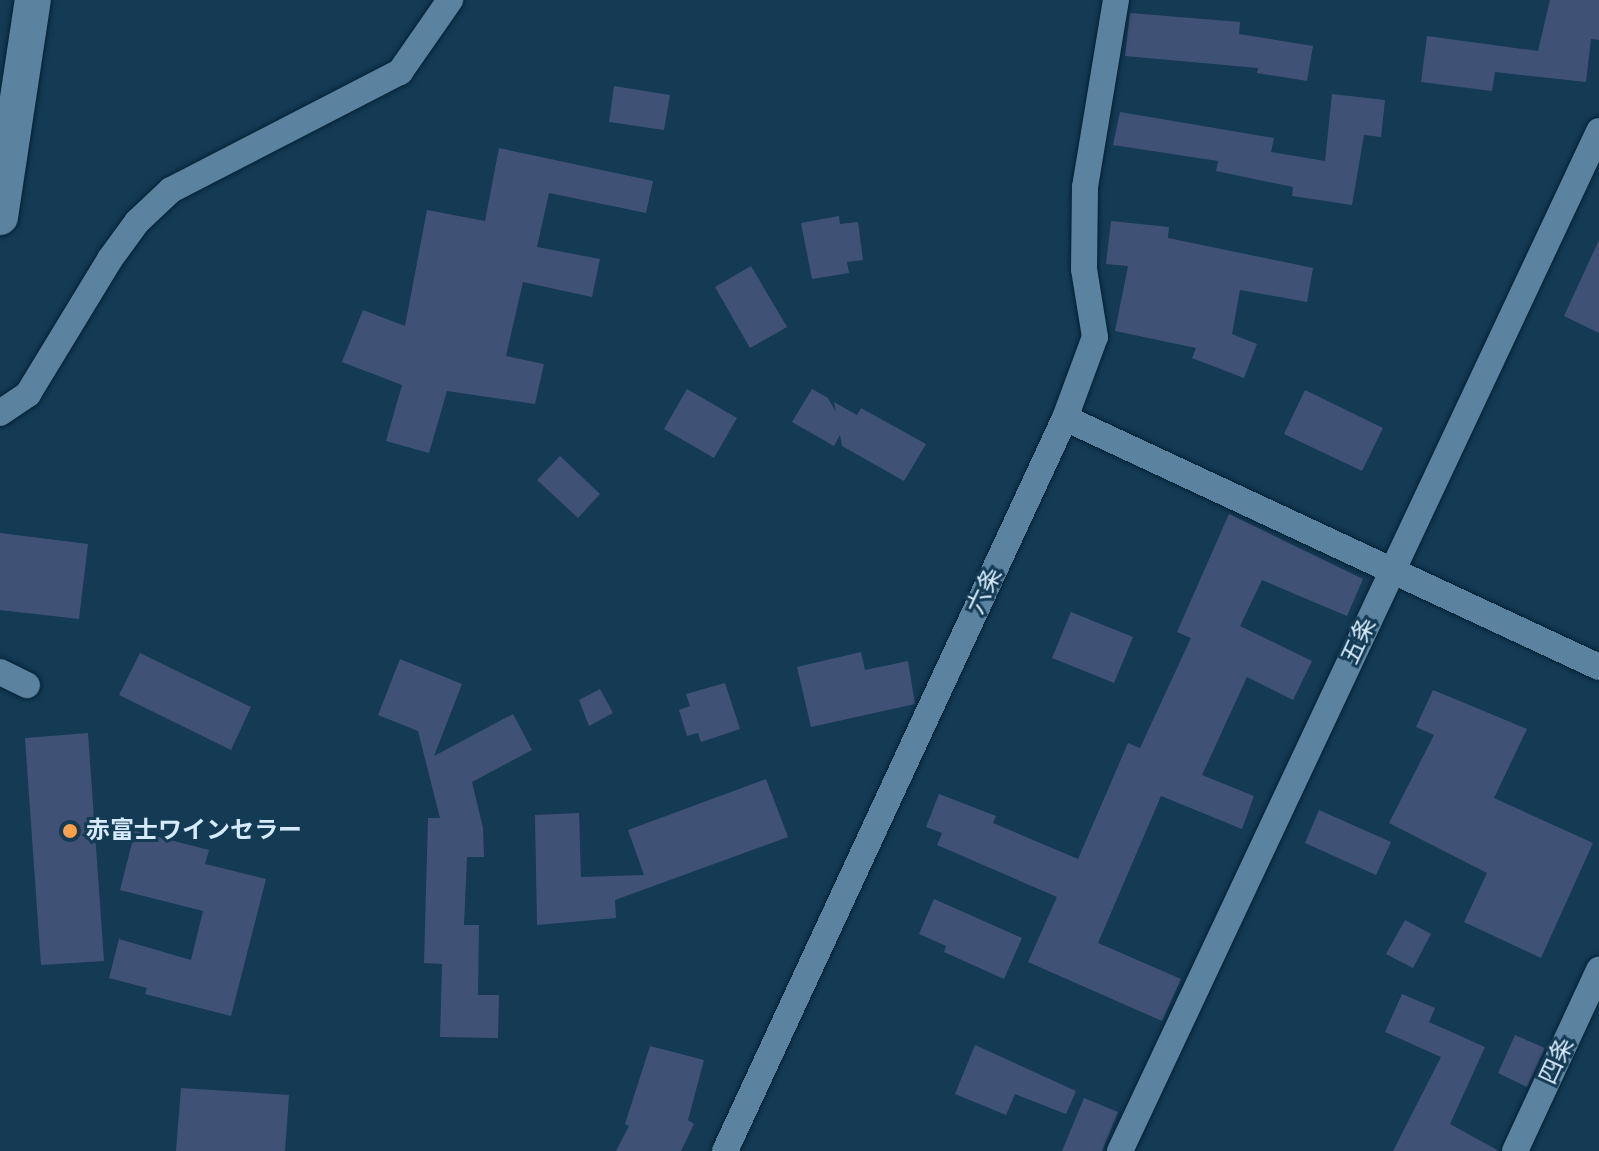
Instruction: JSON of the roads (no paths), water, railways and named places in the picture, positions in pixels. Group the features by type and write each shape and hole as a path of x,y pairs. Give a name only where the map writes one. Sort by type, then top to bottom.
{"main road":[{"path":"0,217 33,0"}],"street":[{"path":"0,413 28,394 110,259 137,222 171,190 400,72 450,0"},
{"name":"六条","path":"725,1151 1065,418 1095,337 1084,269 1085,187 1116,0"},
{"name":"五条","path":"1120,1151 1599,131"},
{"path":"1065,418 1599,667"},
{"path":"0,672 27,685"},
{"name":"四条","path":"1515,1151 1599,970"}],"place":[{"name":"赤富士ワインセラー","path":"70,831"}]}
